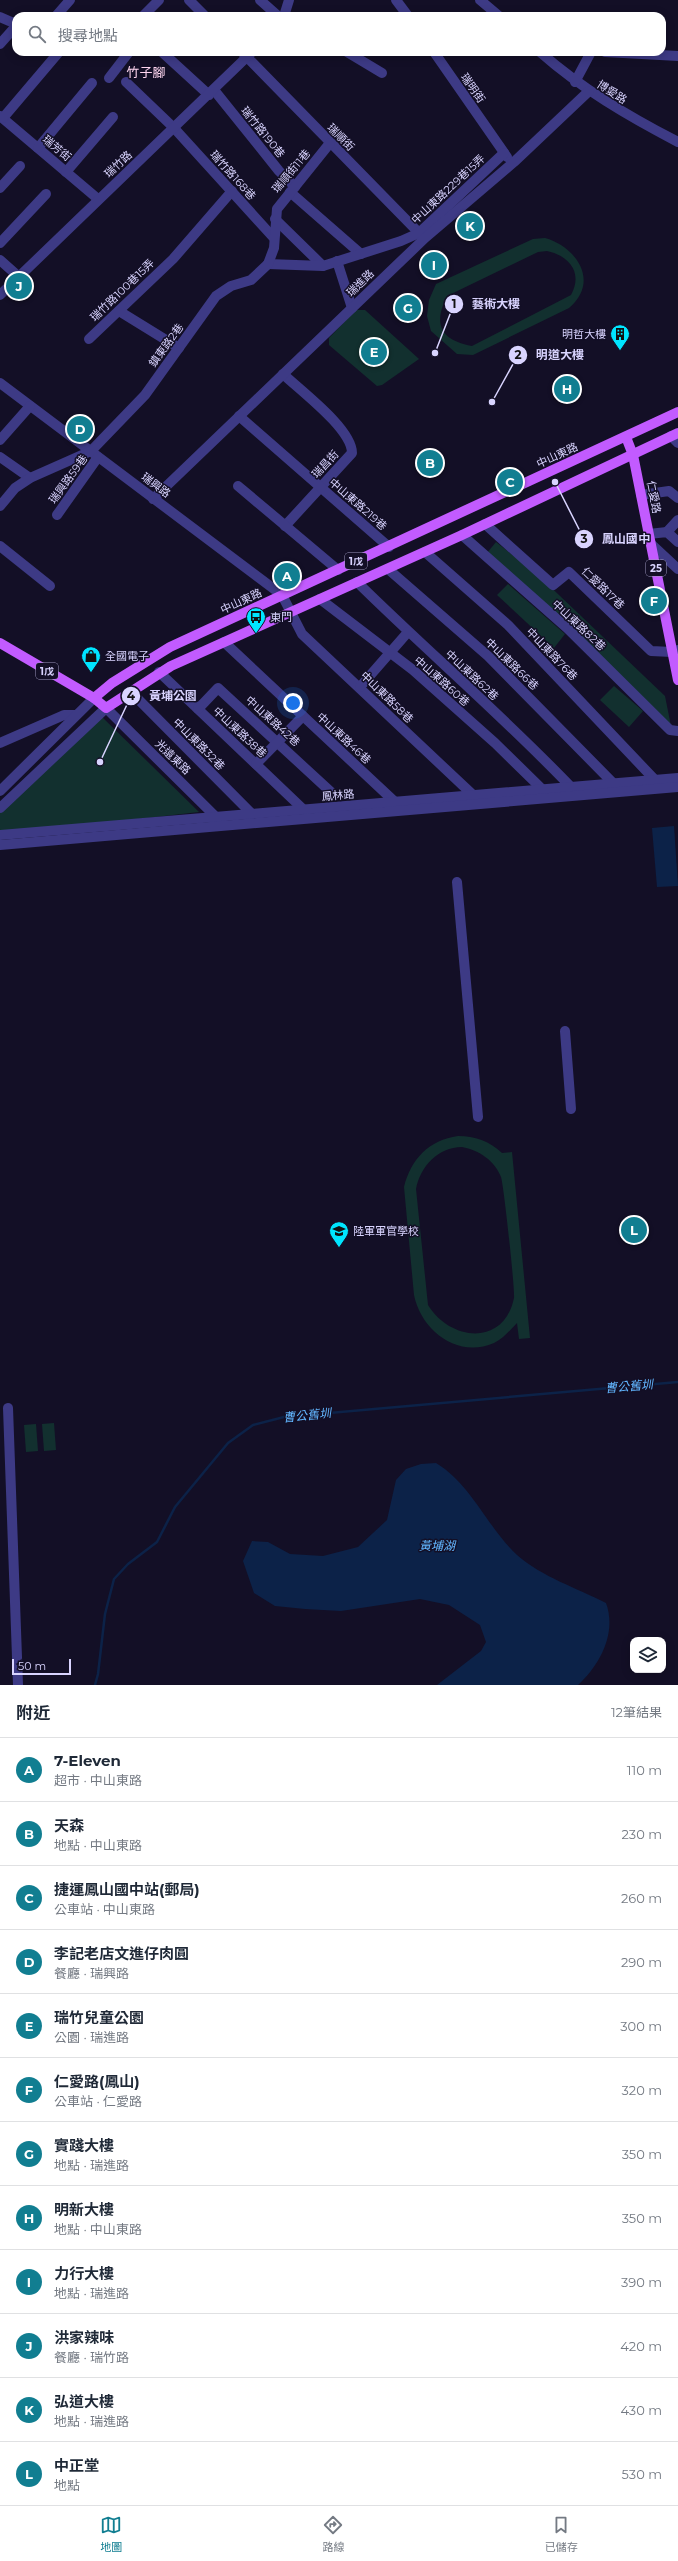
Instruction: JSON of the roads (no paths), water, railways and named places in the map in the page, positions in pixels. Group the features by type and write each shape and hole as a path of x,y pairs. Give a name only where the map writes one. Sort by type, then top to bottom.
{"main road":[{"name":"中山東路","path":"94,698 112,683 170,647 678,412"},
{"name":"仁愛路","path":"626,437 633,455 675,651 678,680"},
{"name":"1戊","path":"0,643 94,698 106,708 159,672 289,612 388,569 633,455 676,437"}],"street":[{"path":"60,12 70,0"},
{"path":"147,12 159,0"},
{"path":"189,0 201,12"},
{"path":"260,0 279,12"},
{"path":"285,12 289,0"},
{"path":"396,0 405,12"},
{"path":"480,0 494,12"},
{"path":"0,17 12,23"},
{"path":"0,44 12,30"},
{"path":"666,55 678,56"},
{"path":"1,117 55,56"},
{"path":"109,78 126,56"},
{"name":"瑞竹路190巷","path":"167,56 211,92 279,171 292,189 362,254"},
{"name":"瑞竹路","path":"0,295 98,199 211,92 245,56"},
{"name":"瑞順街","path":"249,56 422,236"},
{"path":"354,56 382,73"},
{"name":"瑞明街","path":"437,56 504,153 514,162"},
{"name":"博愛路","path":"545,56 575,82 621,112 678,142"},
{"path":"575,82 589,56"},
{"name":"瑞竹路168巷","path":"126,82 174,128 274,237"},
{"path":"38,148 92,83"},
{"name":"瑞進路","path":"154,499 352,308 422,236 514,162 589,91"},
{"name":"瑞芳街","path":"1,117 98,199"},
{"path":"66,172 113,117"},
{"name":"瑞順街11巷","path":"268,264 274,248 275,219 281,201 330,142"},
{"name":"中山東路229巷15弄","path":"268,264 323,266 422,236 504,153"},
{"path":"0,188 20,166"},
{"name":"瑞竹路100巷15弄","path":"89,339 173,259 232,191"},
{"path":"0,243 46,194"},
{"path":"275,219 323,266"},
{"path":"0,260 18,276"},
{"path":"337,261 352,308"},
{"name":"鎮東路2巷","path":"94,454 145,395 216,296 231,286 251,280 268,264"},
{"path":"119,311 178,348"},
{"name":"瑞昌街","path":"283,374 345,433 352,447 352,453 285,526"},
{"name":"瑞興路","path":"0,383 282,595"},
{"path":"0,440 30,406"},
{"name":"中山東路219巷","path":"239,416 389,547"},
{"path":"0,506 15,488 30,478 94,454"},
{"name":"瑞興路59巷","path":"57,515 94,454"},
{"path":"0,457 30,478"},
{"path":"238,486 338,570"},
{"path":"641,495 669,491 678,498"},
{"path":"678,520 667,532 650,539 678,569"},
{"name":"仁愛路17巷","path":"485,524 553,585 569,572 651,651 675,651"},
{"path":"667,532 678,542"},
{"name":"中山東路82巷","path":"462,535 567,628 670,730 678,731"},
{"path":"0,546 50,586"},
{"name":"中山東路76巷","path":"424,552 508,625 654,780"},
{"name":"中山東路66巷","path":"388,569 488,656 613,783"},
{"name":"中山東路62巷","path":"357,582 408,632 529,743 570,786"},
{"path":"282,595 289,612"},
{"name":"中山東路60巷","path":"320,599 413,670 495,743 542,789"},
{"name":"中山東路58巷","path":"289,612 302,634 473,795"},
{"path":"360,687 408,632"},
{"name":"中山東路46巷","path":"224,642 395,802"},
{"name":"中山東路38巷","path":"159,672 304,810"},
{"name":"中山東路42巷","path":"198,709 218,688 332,793"},
{"name":"中山東路32巷","path":"130,691 252,814"},
{"name":"中山東路","path":"0,791 94,698"},
{"path":"0,808 106,708"},
{"name":"光遠東路","path":"106,708 220,821"},
{"path":"0,743 64,715 76,715"},
{"path":"256,764 303,716"},
{"name":"鳳林路","path":"0,845 220,821 252,814 678,778"},
{"name":"鳳林路","path":"0,835 220,821 678,787"},
{"path":"457,882 478,1117"},
{"path":"565,1032 572,1109"},
{"path":"8,1408 18,1685"}],"water":[{"path":"674,826 678,886 657,887 652,828"},
{"name":"黃埔湖","path":"436,1463 449,1472 470,1494 506,1544 517,1555 537,1570 548,1576 606,1603 609,1614 608,1637 593,1668 578,1685 437,1685 481,1651 486,1642 480,1625 449,1605 420,1599 341,1611 305,1609 275,1606 254,1593 243,1561 252,1541 268,1542 290,1554 323,1556 358,1547 387,1520 396,1480 406,1469 421,1464"}],"waterway":[{"name":"曹公舊圳","path":"95,1685 98,1674 105,1614 114,1579 128,1564 157,1542 175,1507 228,1443 253,1425 284,1417 678,1382"}],"place":[{"name":"弘道大樓","path":"470,226"},
{"name":"力行大樓","path":"434,265"},
{"name":"洪家辣味","path":"19,286"},
{"name":"實踐大樓","path":"408,308"},
{"name":"明哲大樓","path":"620,351"},
{"name":"瑞竹兒童公園","path":"374,352"},
{"name":"藝術大樓","path":"435,353"},
{"name":"明新大樓","path":"567,389"},
{"name":"明道大樓","path":"492,402"},
{"name":"李記老店文進仔肉圓","path":"80,429"},
{"name":"天森","path":"430,463"},
{"name":"捷運鳳山國中站(郵局)","path":"510,482"},
{"name":"鳳山國中","path":"555,482"},
{"name":"7-Eleven","path":"287,576"},
{"name":"仁愛路(鳳山)","path":"654,601"},
{"name":"東門","path":"256,634"},
{"name":"全國電子","path":"91,673"},
{"name":"黃埔公園","path":"100,762"},
{"name":"中正堂","path":"634,1230"},
{"name":"陸軍軍官學校","path":"339,1248"}],"district":[{"name":"竹子腳","path":"146,72"}]}
